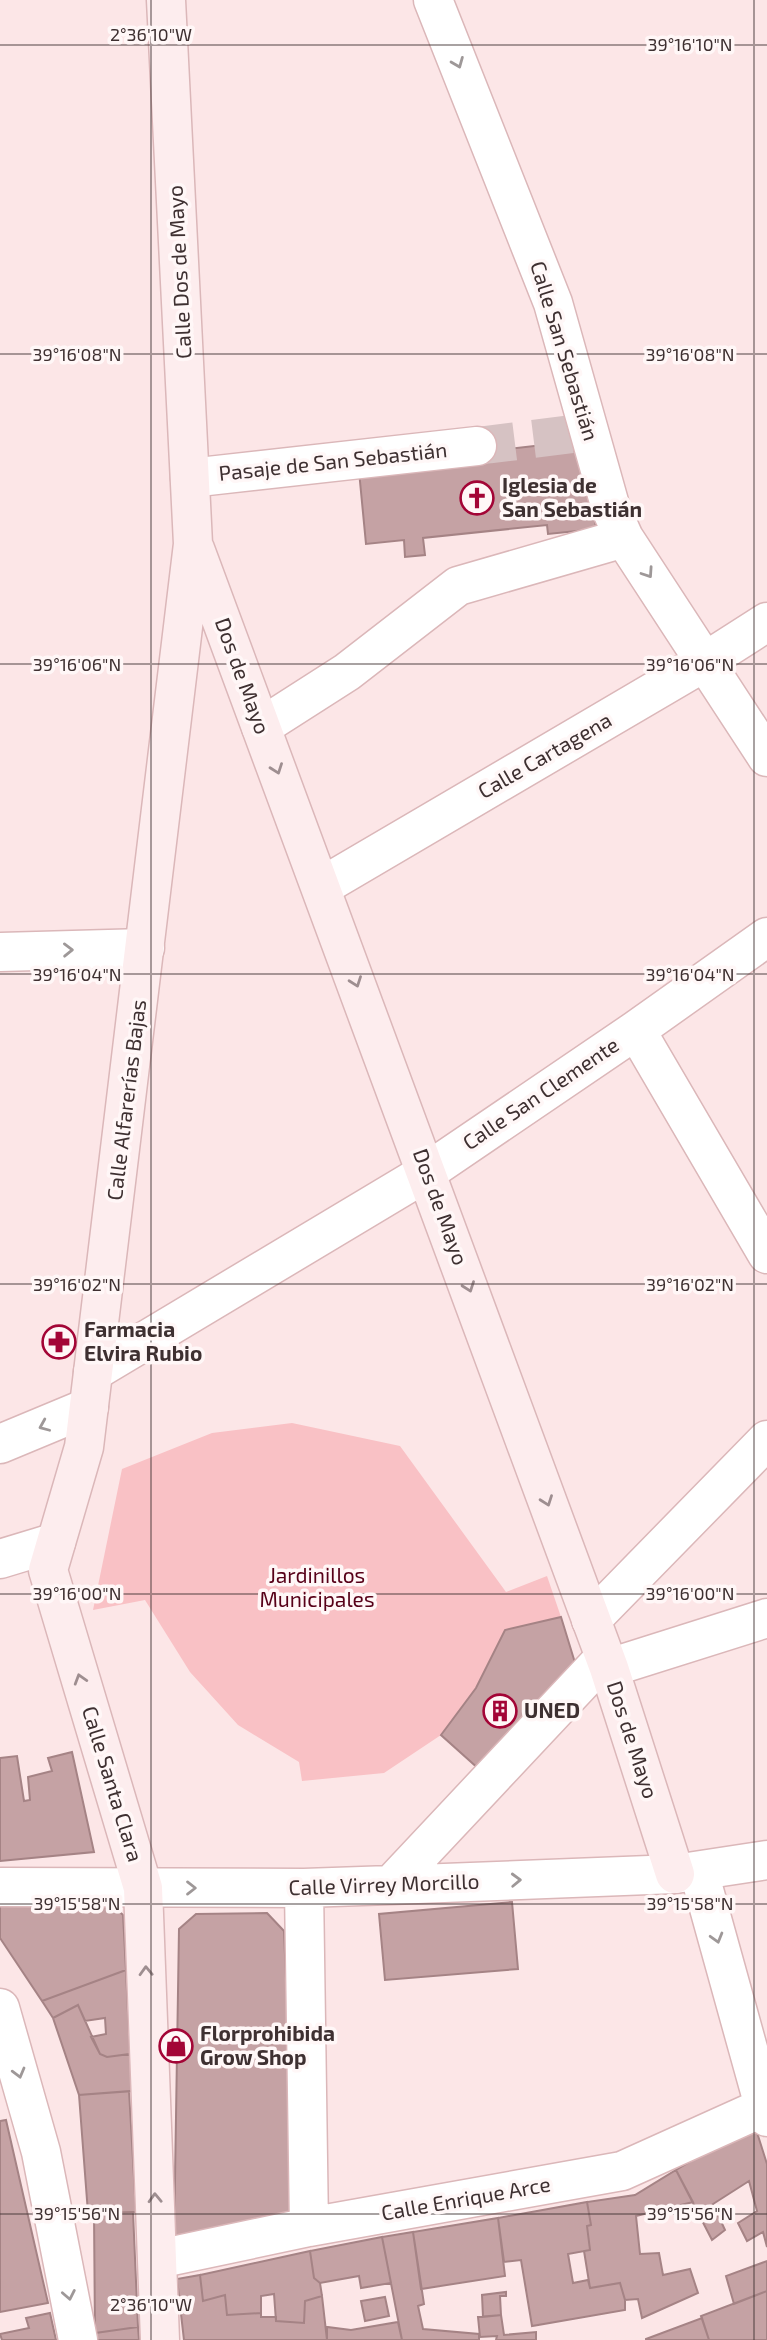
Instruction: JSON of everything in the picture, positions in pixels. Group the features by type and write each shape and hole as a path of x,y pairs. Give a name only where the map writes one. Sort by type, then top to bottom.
{"street":[{"name":"Calle Dos de Mayo","path":"166,0 193,544"},
{"name":"Calle San Sebastián","path":"433,0 553,303 611,509 624,538 767,757"},
{"name":"Pasaje de San Sebastián","path":"190,478 477,446"},
{"path":"261,727 347,673 458,586 624,538"},
{"name":"Dos de Mayo","path":"193,544 687,1873 766,2112"},
{"name":"Calle Alfarerías Bajas","path":"84,1447 193,544"},
{"name":"Calle Cartagena","path":"321,887 706,661 767,622"},
{"name":"Calle San Clemente","path":"0,1444 91,1390 427,1172 767,937"},
{"path":"0,952 145,948"},
{"path":"636,1030 767,1254"},
{"path":"591,1620 767,1440"},
{"name":"Calle Santa Clara","path":"84,1447 48,1570 143,1888 160,2340"},
{"path":"0,1559 56,1542"},
{"path":"391,1885 607,1663 767,1618"},
{"name":"Calle Virrey Morcillo","path":"0,1887 304,1888 391,1885 687,1873 767,1860"},
{"path":"304,1888 309,2227"},
{"path":"0,2008 41,2152 78,2340"},
{"name":"Calle Enrique Arce","path":"158,2259 309,2227 622,2171 766,2112"}],"green space":[{"name":"Jardinillos Municipales","path":"292,1423 400,1446 506,1592 547,1576 561,1617 505,1630 476,1688 441,1735 384,1773 302,1781 299,1762 238,1725 190,1672 145,1600 93,1610 122,1469 212,1433"}],"building":[{"name":"Iglesia de San Sebastián","path":"569,442 589,460 596,529 548,534 547,525 423,538 425,555 405,557 404,540 366,544 359,471 491,462 490,451"},
{"name":"UNED","path":"561,1617 576,1666 490,1779 441,1735 476,1688 505,1630"},
{"path":"72,1752 94,1852 0,1861 0,1758 17,1756 24,1801 30,1800 28,1777 52,1771 48,1758"},
{"path":"0,1899 107,1900 123,1915 126,1970 42,2001 0,1938"},
{"path":"512,1902 518,1969 385,1980 379,1914"},
{"path":"267,1913 284,1931 296,2218 174,2242 179,1929 196,1914"},
{"path":"126,1970 130,2054 107,2057 100,2054 91,2037 106,2034 105,2018 85,2021 78,2005 53,2018 42,2001"},
{"path":"78,2005 100,2054 107,2057 130,2054 133,2091 79,2095 53,2018"},
{"path":"129,2091 136,2212 88,2213 79,2095"},
{"path":"6,2120 48,2303 0,2312 0,2121"},
{"path":"754,2123 767,2164 767,2247 763,2232 747,2241 738,2223 757,2211 749,2181 713,2204 725,2230 712,2240 676,2170"},
{"path":"676,2170 693,2202 636,2216 640,2254 659,2253 663,2275 690,2269 698,2293 642,2318 638,2299 625,2300 620,2283 590,2288 584,2251 590,2250 587,2226 591,2225 587,2202 635,2195"},
{"path":"587,2202 591,2225 587,2226 590,2250 568,2254 573,2283 588,2280 590,2288 620,2283 625,2310 532,2326 521,2260 504,2262 498,2218"},
{"path":"133,2212 138,2327 95,2333 94,2213"},
{"path":"498,2218 505,2276 421,2289 413,2232"},
{"path":"413,2232 424,2304 418,2306 423,2329 479,2334 479,2340 402,2340 382,2237"},
{"path":"382,2237 391,2283 361,2288 359,2276 320,2283 314,2278 310,2251"},
{"path":"310,2251 314,2278 320,2283 322,2296 305,2301 304,2323 276,2321 274,2294 261,2296 261,2313 227,2315 225,2295 203,2301 200,2275"},
{"path":"767,2261 767,2291 734,2304 726,2276"},
{"path":"200,2275 203,2301 225,2295 227,2315 261,2313 261,2317 276,2317 276,2321 304,2323 305,2301 322,2296 327,2340 184,2340 177,2279"},
{"path":"767,2291 767,2340 709,2340 701,2316"},
{"path":"506,2292 506,2296 500,2296 501,2315 483,2317 482,2295"},
{"path":"385,2297 389,2316 365,2321 361,2301"},
{"path":"50,2313 56,2340 2,2340 0,2334 29,2328 26,2318"},
{"path":"501,2315 504,2335 536,2332 536,2340 496,2340 497,2336 480,2337 478,2317"},
{"path":"702,2318 709,2340 646,2340 646,2339"},
{"path":"398,2322 402,2340 327,2340 327,2327 351,2330"},
{"path":"138,2327 139,2340 95,2340 95,2333"}],"tunnel":[{"path":"477,446 589,432"}],"place":[{"name":"Iglesia de San Sebastián","path":"477,498"},
{"name":"Farmacia Elvira Rubio","path":"59,1342"},
{"name":"UNED","path":"500,1711"},
{"name":"Florprohibida Grow Shop","path":"176,2046"}]}
